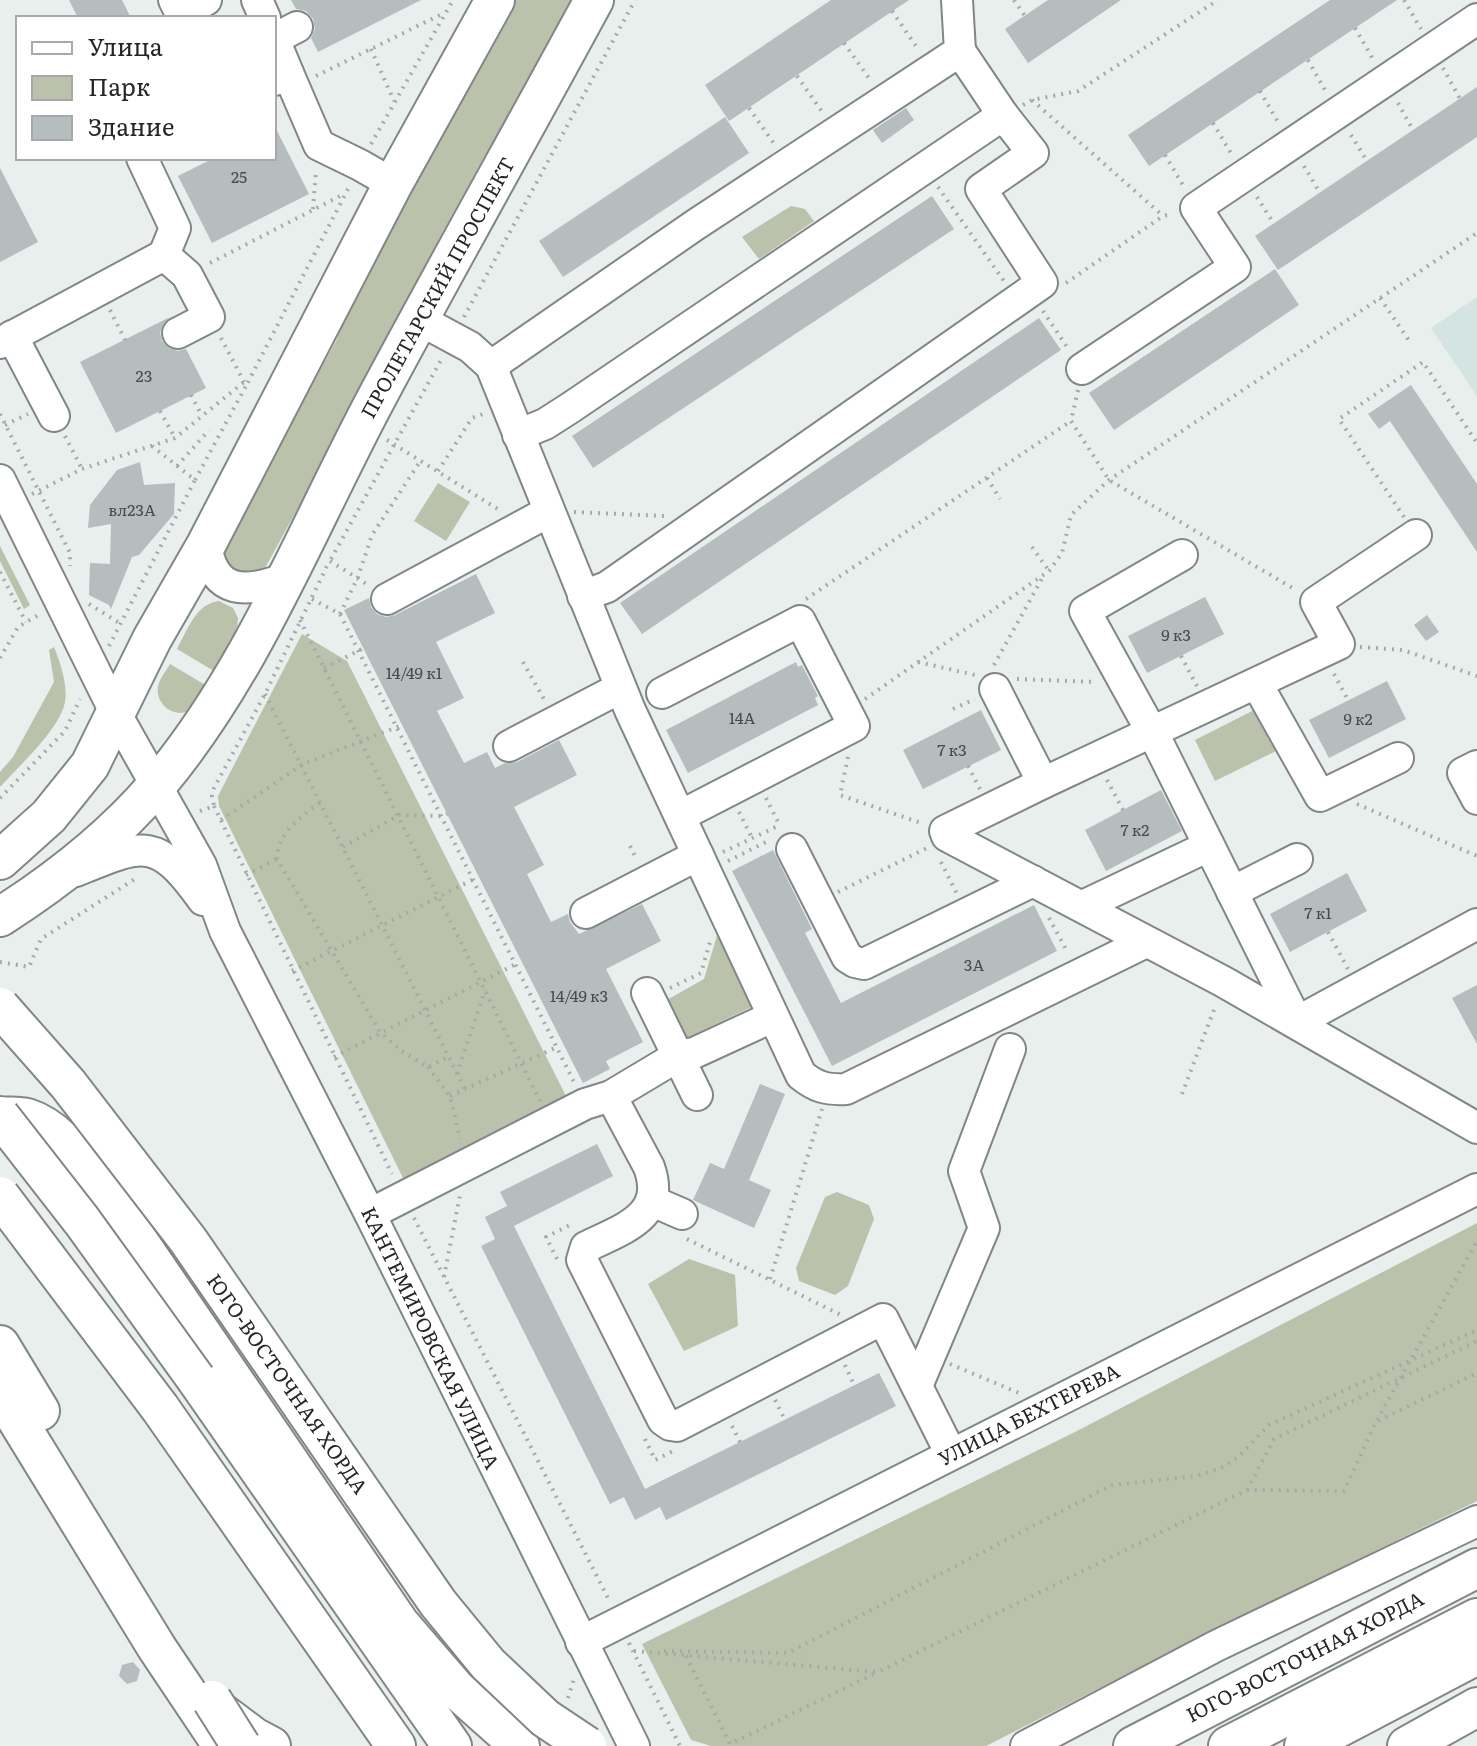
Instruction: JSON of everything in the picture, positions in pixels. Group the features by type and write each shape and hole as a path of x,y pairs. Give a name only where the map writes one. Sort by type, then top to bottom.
{"main road":[{"name":"ПРОЛЕТАРСКИЙ ПРОСПЕКТ","path":"0,917 61,877 157,785 299,588 377,398 437,328 594,0"},
{"path":"0,860 49,816 90,765 158,629 206,545 491,1"},
{"path":"0,835 49,816"},
{"name":"ЮГО-ВОСТОЧНАЯ ХОРДА","path":"0,1007 68,1084 188,1240 438,1603 488,1664 533,1708 587,1746"},
{"path":"0,1116 27,1118 52,1133 74,1152 96,1179 400,1624 456,1689 520,1746"},
{"path":"0,1116 82,1221 196,1379 452,1746"},
{"path":"0,1196 160,1408 396,1746"},
{"path":"0,1345 241,1746"},
{"path":"0,1392 157,1648 222,1746"},
{"name":"ЮГО-ВОСТОЧНАЯ ХОРДА","path":"1133,1746 1477,1568"},
{"path":"1228,1746 1477,1618"},
{"path":"157,1648 212,1705 271,1746"},
{"path":"1304,1746 1477,1655"},
{"path":"1407,1746 1477,1707"}],"street":[{"path":"174,0 181,14 206,0"},
{"path":"583,596 607,587 1042,283 981,189 1033,153 960,51 957,0"},
{"path":"1082,369 1235,267 1196,208 1477,19"},
{"path":"276,38 297,27"},
{"path":"276,46 285,80 319,145 393,184"},
{"path":"491,366 960,51"},
{"path":"518,435 545,424 1003,115"},
{"path":"54,416 6,340 164,255 175,228 174,209 143,160"},
{"path":"164,255 187,275 209,317 178,333"},
{"path":"437,328 491,366 518,435 540,516 640,698 680,816 712,858 772,1017 801,1075 816,1087 846,1089 1146,942"},
{"name":"КАНТЕМИРОВСКАЯ УЛИЦА","path":"0,480 116,714 201,865 225,931 370,1214 575,1654 634,1746"},
{"path":"387,599 540,516"},
{"path":"939,845 1043,783 1339,644 1316,602 1416,535"},
{"path":"206,545 212,568 228,584 251,589 299,588"},
{"path":"1182,555 1085,611 1152,732 1297,1022"},
{"path":"509,746 557,722 640,698 800,621 854,726 680,816"},
{"path":"991,683 1043,783"},
{"path":"1257,684 1320,796 1398,758"},
{"path":"1477,766 1463,773 1477,799"},
{"path":"939,845 947,836 1087,909 1297,1022 1477,1128"},
{"path":"1087,909 1089,903 1209,846"},
{"path":"785,847 819,902 847,957 864,964 1033,881"},
{"name":"КАНТЕМИРОВСКАЯ УЛИЦА","path":"61,877 127,850 155,852 184,873 225,931"},
{"path":"586,913 712,858"},
{"path":"1232,892 1297,859"},
{"path":"1297,1022 1477,924"},
{"path":"648,996 697,1095"},
{"path":"370,1214 598,1100 678,1056 694,1053 772,1017"},
{"path":"917,1386 984,1228 964,1171 1010,1049"},
{"path":"598,1100 649,1167 653,1177 652,1201 633,1223 586,1247 582,1260 663,1420 677,1426 883,1319 951,1454"},
{"name":"УЛИЦА БЕХТЕРЕВА","path":"575,1654 620,1623 1477,1189"},
{"path":"652,1201 683,1226"},
{"path":"1026,1746 1216,1646 1477,1521"}],"path":[{"path":"0,798 65,731 76,705 97,675 111,640 360,165 453,0"},
{"path":"299,588 330,561 396,444 437,328 635,0"},
{"path":"1014,0 1025,16"},
{"path":"1003,115 1032,100 1078,91 1218,0"},
{"path":"892,11 932,70"},
{"path":"285,80 371,49 447,12"},
{"path":"844,43 884,101"},
{"path":"371,49 394,101"},
{"path":"797,76 836,133"},
{"path":"1032,100 1163,216"},
{"path":"749,108 788,164"},
{"path":"313,209 319,145"},
{"path":"1062,285 1163,216 1196,208 1165,155"},
{"path":"805,600 1071,421 1082,369 1023,297 926,168"},
{"path":"991,683 1046,572 1062,553 1071,515 1109,480 1477,233"},
{"path":"99,290 125,340"},
{"path":"1380,298 1410,342"},
{"path":"209,317 246,383"},
{"path":"1416,535 1339,419 1423,362 1477,443"},
{"path":"39,491 82,469 175,438 246,383"},
{"path":"191,395 202,416"},
{"path":"438,471 472,418 497,409"},
{"path":"160,411 175,438"},
{"path":"0,414 70,553 71,576"},
{"path":"54,416 82,469"},
{"path":"1071,421 1109,480 1316,602"},
{"path":"177,466 209,430"},
{"path":"396,444 438,471 540,516 705,518"},
{"path":"152,446 195,480"},
{"path":"340,614 358,577 372,535 421,460"},
{"path":"987,478 1000,499"},
{"path":"1032,547 1046,572"},
{"path":"330,561 358,577"},
{"path":"0,572 3,585 26,622"},
{"path":"967,914 939,845 840,795 854,726 864,700 1046,572"},
{"path":"299,588 340,614 361,649 474,879 509,943 516,964 557,1047 598,1100"},
{"path":"299,588 300,620 551,1122"},
{"path":"82,599 121,624"},
{"path":"0,658 18,627 44,612"},
{"path":"300,620 265,694 214,788 214,806 334,1057 680,1746"},
{"path":"1357,647 1403,650 1477,676"},
{"path":"324,668 361,649"},
{"path":"1322,652 1348,700"},
{"path":"1181,656 1207,706"},
{"path":"523,662 557,722"},
{"path":"918,662 991,683 1127,684"},
{"path":"265,694 465,1089"},
{"path":"221,820 301,765 400,726"},
{"path":"1096,758 1123,810"},
{"path":"756,777 785,847"},
{"path":"1329,792 1477,856"},
{"path":"320,803 295,820 278,846 277,859 380,1032 400,1050 428,1067 450,1096 557,1047"},
{"path":"200,811 214,806"},
{"path":"342,847 399,815 445,815"},
{"path":"712,858 775,837 785,847"},
{"path":"819,902 939,845"},
{"path":"246,875 277,859"},
{"path":"0,962 29,967 41,939 146,871"},
{"path":"292,971 474,879"},
{"path":"1046,912 1068,953"},
{"path":"648,996 701,973 713,932"},
{"path":"1328,932 1359,988"},
{"path":"334,1057 516,964"},
{"path":"1182,1094 1224,982"},
{"path":"457,1074 485,990"},
{"path":"546,1025 553,1022"},
{"path":"428,1067 448,1057"},
{"path":"770,1279 828,1090"},
{"path":"560,1265 546,1237 586,1217"},
{"path":"683,1226 770,1279 842,1316 852,1334"},
{"path":"686,1656 730,1744 1247,1490 1344,1491 1376,1422 1477,1241"},
{"path":"634,1651 788,1653 1112,1485 1196,1476 1221,1468 1237,1458 1269,1425 1477,1330"},
{"path":"1247,1490 1274,1439 1403,1374 1477,1341"},
{"path":"930,1355 1027,1396"},
{"path":"1376,1422 1477,1373"},
{"path":"764,1406 775,1401"},
{"path":"731,1423 742,1417"},
{"path":"641,1432 655,1460 680,1448"},
{"path":"634,1651 878,1672"},
{"path":"566,1705 574,1678 575,1654"}],"shaded area":[{"path":"1477,297 1477,396 1431,328"}],"green space":[{"path":"512,0 576,0 264,570 238,579 219,557 225,544 336,341 369,258"},
{"path":"791,206 805,209 814,221 759,259 742,237"},
{"path":"438,483 470,502 446,541 414,521"},
{"path":"0,546 30,605 24,609 0,561"},
{"path":"219,601 233,608 238,618 237,630 214,671 177,649 198,612"},
{"path":"302,634 347,661 570,1104 408,1188 219,806 218,796"},
{"path":"54,647 65,688 62,713 37,747 0,787 0,772 13,757 54,682 49,650"},
{"path":"170,664 207,686 197,703 187,712 169,710 160,700 159,684"},
{"path":"1256,709 1276,751 1215,781 1195,740"},
{"path":"721,922 758,1004 684,1039 665,1001 704,979"},
{"path":"837,1192 869,1205 874,1219 848,1286 835,1295 799,1281 796,1268 825,1197"},
{"path":"1477,1223 1477,1501 1201,1636 986,1746 711,1746 691,1740 642,1644 1075,1432"},
{"path":"689,1259 735,1275 738,1326 684,1351 648,1284"}],"building":[{"path":"69,0 122,0 130,16 77,16"},
{"path":"291,0 421,0 318,52 311,38 315,29 313,19 306,11 296,9"},
{"path":"831,0 909,0 729,121 705,85"},
{"path":"1048,0 1121,0 1028,63 1005,29"},
{"path":"1330,0 1397,0 1149,166 1128,135"},
{"path":"1477,87 1477,137 1278,270 1255,236"},
{"path":"906,108 914,120 882,143 873,130"},
{"path":"725,117 749,153 563,277 539,241"},
{"path":"276,129 309,194 212,243 178,176 210,160 276,160"},
{"path":"0,168 38,242 0,262"},
{"path":"932,196 954,229 593,468 572,436"},
{"path":"1275,269 1299,305 1114,430 1089,393"},
{"path":"170,317 160,333 162,341 178,351 186,349 206,388 116,433 80,362"},
{"path":"1039,318 1061,350 642,634 620,603"},
{"path":"1411,385 1477,484 1477,552 1390,421 1379,429 1368,414"},
{"path":"140,462 144,485 175,483 174,514 139,555 132,557 111,609 89,595 90,563 110,564 111,524 88,528 90,505 117,470"},
{"path":"476,574 495,613 436,642 464,698 437,711 464,763 487,752 495,768 517,762 559,740 577,775 514,807 544,865 527,874 551,922 568,914 579,934 642,904 661,941 606,969 643,1042 606,1061 610,1069 583,1083 344,610 369,598 377,614 386,617 395,615"},
{"path":"1205,597 1224,634 1147,673 1128,636"},
{"path":"1427,615 1439,632 1426,641 1414,625"},
{"path":"796,662 798,667 802,665 818,696 815,698 818,705 688,773 666,730"},
{"path":"1387,681 1406,719 1329,758 1309,720"},
{"path":"981,710 1001,750 923,789 903,750"},
{"path":"1161,790 1182,831 1106,871 1085,830"},
{"path":"773,850 812,929 805,933 841,1003 1034,905 1057,951 832,1066 732,871"},
{"path":"1347,873 1367,911 1290,952 1270,914"},
{"path":"1477,985 1477,1044 1452,998"},
{"path":"760,1084 785,1094 749,1180 771,1190 754,1228 693,1200 710,1163 724,1169"},
{"path":"597,1144 613,1176 514,1226 645,1489 879,1373 896,1406 666,1520 660,1507 635,1520 624,1497 610,1504 481,1246 495,1239 485,1217 507,1206 500,1192"},
{"path":"133,1662 140,1670 137,1681 127,1684 119,1676 122,1665"}]}
